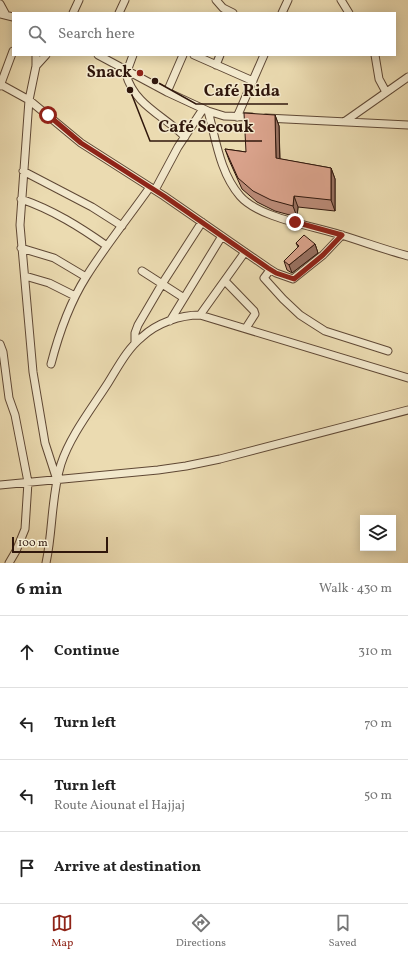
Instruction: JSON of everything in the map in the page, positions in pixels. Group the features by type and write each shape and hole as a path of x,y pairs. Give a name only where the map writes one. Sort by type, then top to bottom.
{"street":[{"path":"73,12 79,0"},
{"path":"119,12 125,0"},
{"path":"216,0 223,8 231,12"},
{"path":"282,12 288,0"},
{"path":"341,0 348,12"},
{"path":"0,4 6,15"},
{"path":"12,54 0,84 29,100 81,143 153,188 270,270 294,279 323,255 342,235"},
{"path":"36,56 36,66 29,100 23,171 20,225 21,248 25,276 34,379 45,443 57,480"},
{"path":"36,66 45,56"},
{"path":"100,56 167,92 206,110 224,116 408,125"},
{"path":"133,56 126,71 130,85 151,110 185,137"},
{"path":"167,92 183,56"},
{"path":"196,56 253,81"},
{"path":"216,65 220,56"},
{"path":"237,117 264,56"},
{"path":"375,56 379,79 386,92"},
{"path":"344,122 408,77"},
{"path":"51,364 60,332 75,296 86,277 122,226 153,188 178,147 206,110"},
{"path":"206,110 221,163 233,187 246,203 261,212 408,256"},
{"path":"23,171 88,205 122,226"},
{"path":"21,199 46,208 59,215 107,246"},
{"path":"135,343 136,330 162,284 202,222"},
{"path":"170,321 222,236"},
{"path":"21,248 54,258 86,277"},
{"path":"200,316 245,252"},
{"path":"270,270 264,278 300,315 325,331 388,351"},
{"path":"142,271 184,298"},
{"path":"25,276 49,283 75,296"},
{"path":"225,281 254,311 255,314 246,328"},
{"path":"46,563 57,480 61,464 74,436 129,350 149,331 170,321 186,316 200,316 246,328 408,378"},
{"path":"0,344 3,352 3,375 15,416 28,482 25,529 16,551 9,563"},
{"path":"0,485 158,470 220,459 408,410"}],"building":[{"path":"244,113 275,115 276,158 331,168 331,200 294,196 293,206 271,200 253,191 238,178 225,149 246,152"},
{"path":"304,235 315,244 289,265 284,261 299,246 296,243"}],"place":[{"name":"Snack","path":"140,73"},
{"name":"Café Rida","path":"155,81"},
{"name":"Café Secouk","path":"130,90"}],"route":[{"path":"48,115 81,143 164,196 268,268 276,273 284,274 294,279 323,255 342,235 295,222"}]}
